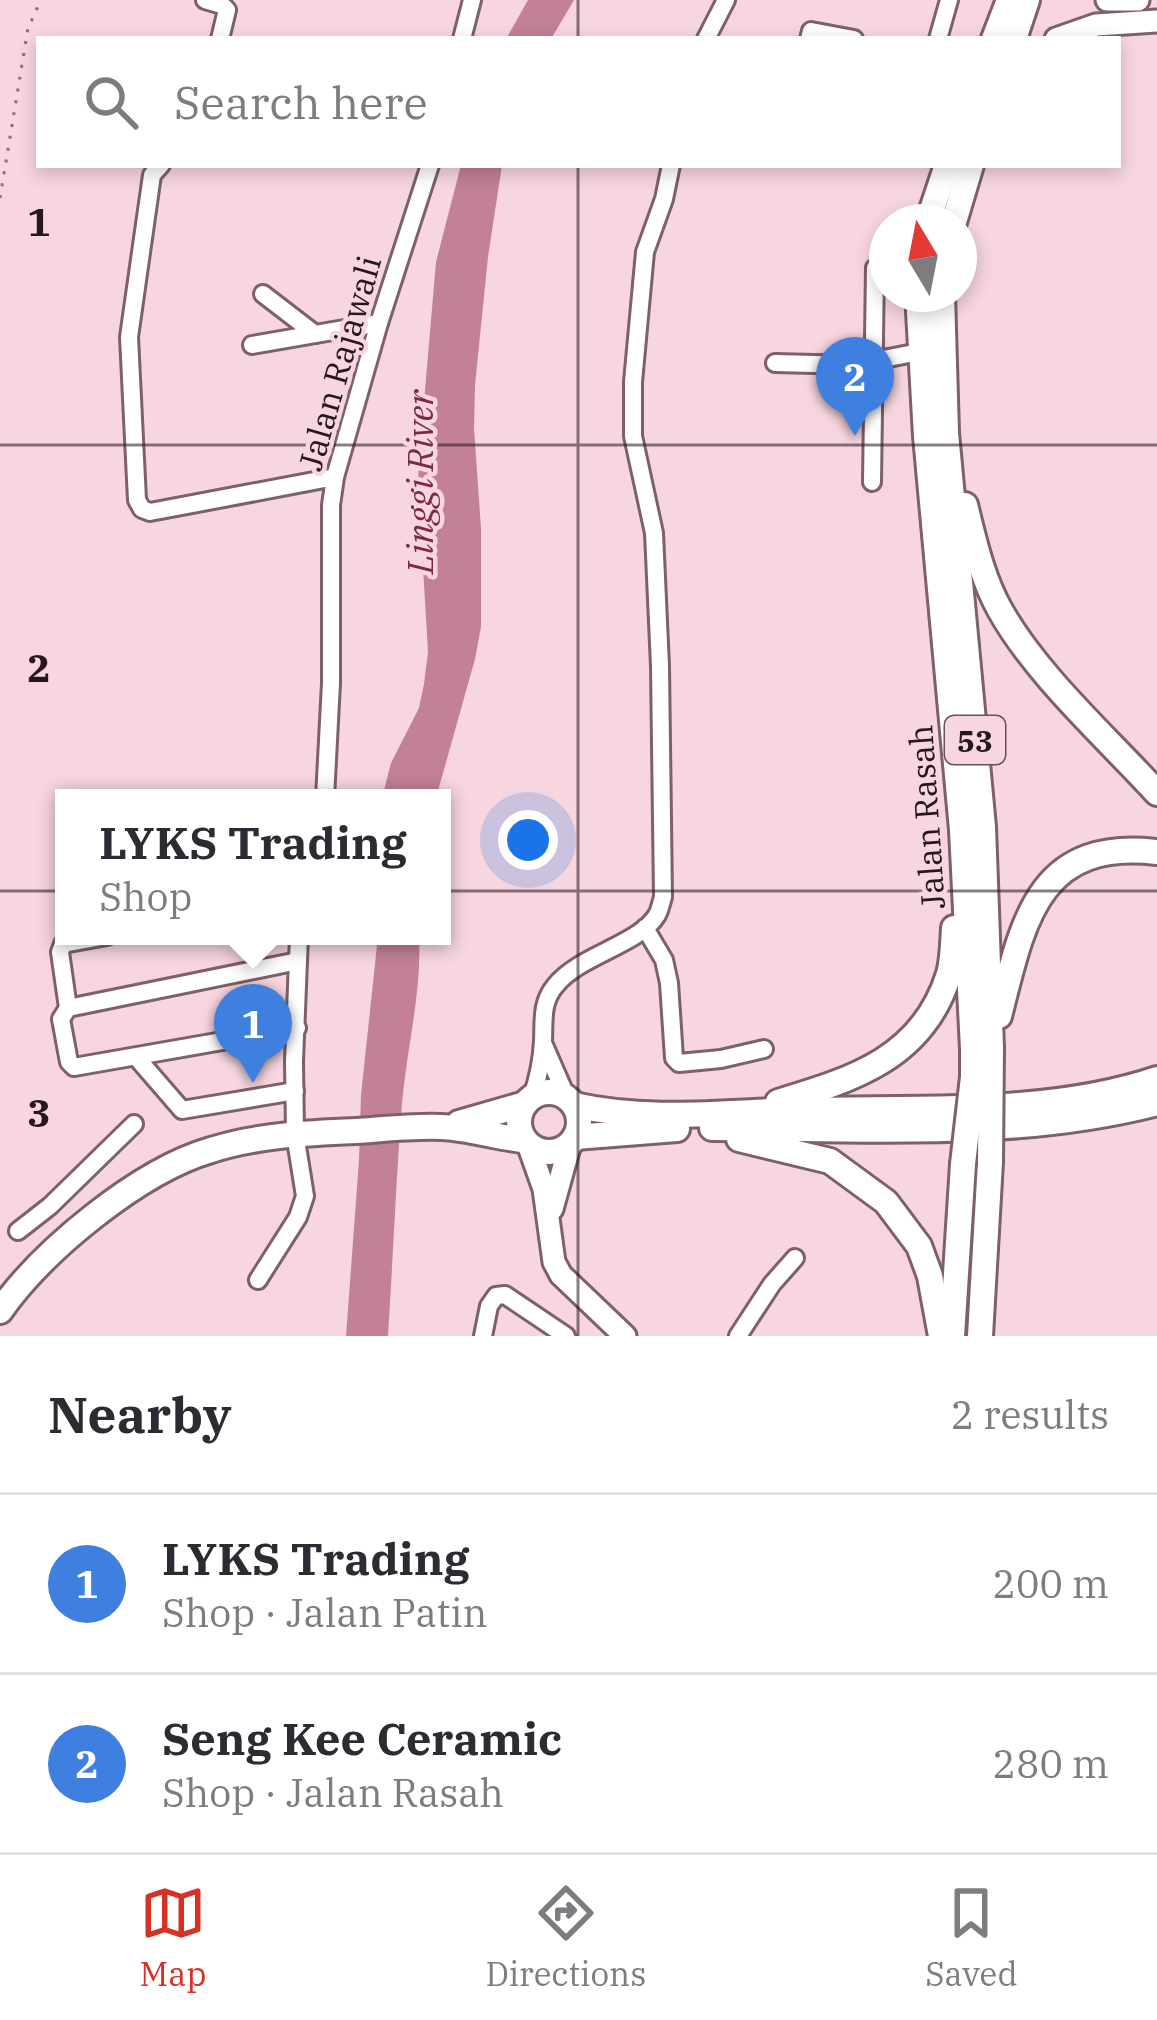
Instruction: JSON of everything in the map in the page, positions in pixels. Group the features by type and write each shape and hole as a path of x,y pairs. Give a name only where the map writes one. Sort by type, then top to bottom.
{"highway":[{"path":"995,36 1009,0"},
{"path":"1015,36 1027,0"},
{"path":"959,204 970,168"},
{"path":"931,204 937,171"},
{"name":"Jalan Rasah","path":"919,312 989,1162 980,1336"},
{"name":"Jalan Rasah","path":"943,312 946,433 983,827 982,1048 973,1077 963,1164 952,1336"},
{"path":"946,433 982,566 1000,610 1041,668 1157,793"},
{"path":"747,1111 880,1065 916,1036 937,1005 950,970 962,830"},
{"path":"982,1048 1023,929 1054,877 1095,854 1126,848 1157,852"},
{"path":"440,1127 483,1118 550,1092 606,1112 644,1114 1023,1105 1109,1094 1157,1079"},
{"path":"525,1142 519,1120 528,1101"},
{"path":"0,1310 10,1288 108,1206 166,1169 207,1150 254,1139 440,1127 476,1130 525,1142 544,1152 562,1150 573,1141 580,1120 571,1101"},
{"path":"573,1141 678,1129 980,1128 1091,1118 1157,1103"},
{"path":"678,1129 830,1161 886,1202 919,1246 941,1336"}],"main road":[{"path":"1106,0 1138,0"},
{"path":"1065,36 1096,25 1157,20"},
{"path":"549,1221 573,1141"},
{"path":"525,1142 540,1173 554,1262 561,1275 626,1336"}],"street":[{"path":"205,0 227,10 221,36"},
{"path":"463,36 472,0"},
{"path":"707,36 726,0"},
{"path":"940,32 950,0"},
{"path":"810,36 811,31 838,36"},
{"path":"158,168 152,175 129,338 137,500 142,509 150,512 335,477"},
{"name":"Jalan Rajawali","path":"325,789 335,477 429,168"},
{"path":"528,1101 539,1076 542,1016 556,984 573,968 645,928 658,914 663,897 654,532 633,436 633,382 645,252 670,168"},
{"path":"263,294 315,334"},
{"path":"872,482 875,312"},
{"path":"252,345 379,323"},
{"path":"775,363 853,365 920,352"},
{"path":"645,928 664,960 674,1058 679,1064 764,1049"},
{"path":"64,945 60,952 68,1008 61,1019 74,1067 296,1028"},
{"path":"258,1280 298,1217 305,1196 305,1134 295,1091 299,945"},
{"path":"68,1008 298,961"},
{"path":"543,1042 571,1101"},
{"path":"137,1058 182,1110 295,1091"},
{"path":"18,1232 134,1124"},
{"path":"50,1206 72,1234"},
{"path":"738,1336 795,1258"},
{"path":"483,1336 489,1306 496,1296 505,1295 566,1336"}],"path":[{"path":"0,198 28,28 41,0"}],"water":[{"path":"528,0 574,0 553,36 508,36"},
{"name":"Linggi River","path":"460,168 502,168 475,385 481,627 475,659 439,789 384,789 391,763 419,708 428,652 418,483 436,262"},
{"path":"377,945 419,945 402,1103 388,1336 346,1336 361,1095"}],"place":[{"name":"Seng Kee Ceramic","path":"855,436"},
{"name":"LYKS Trading","path":"253,1083"}]}
